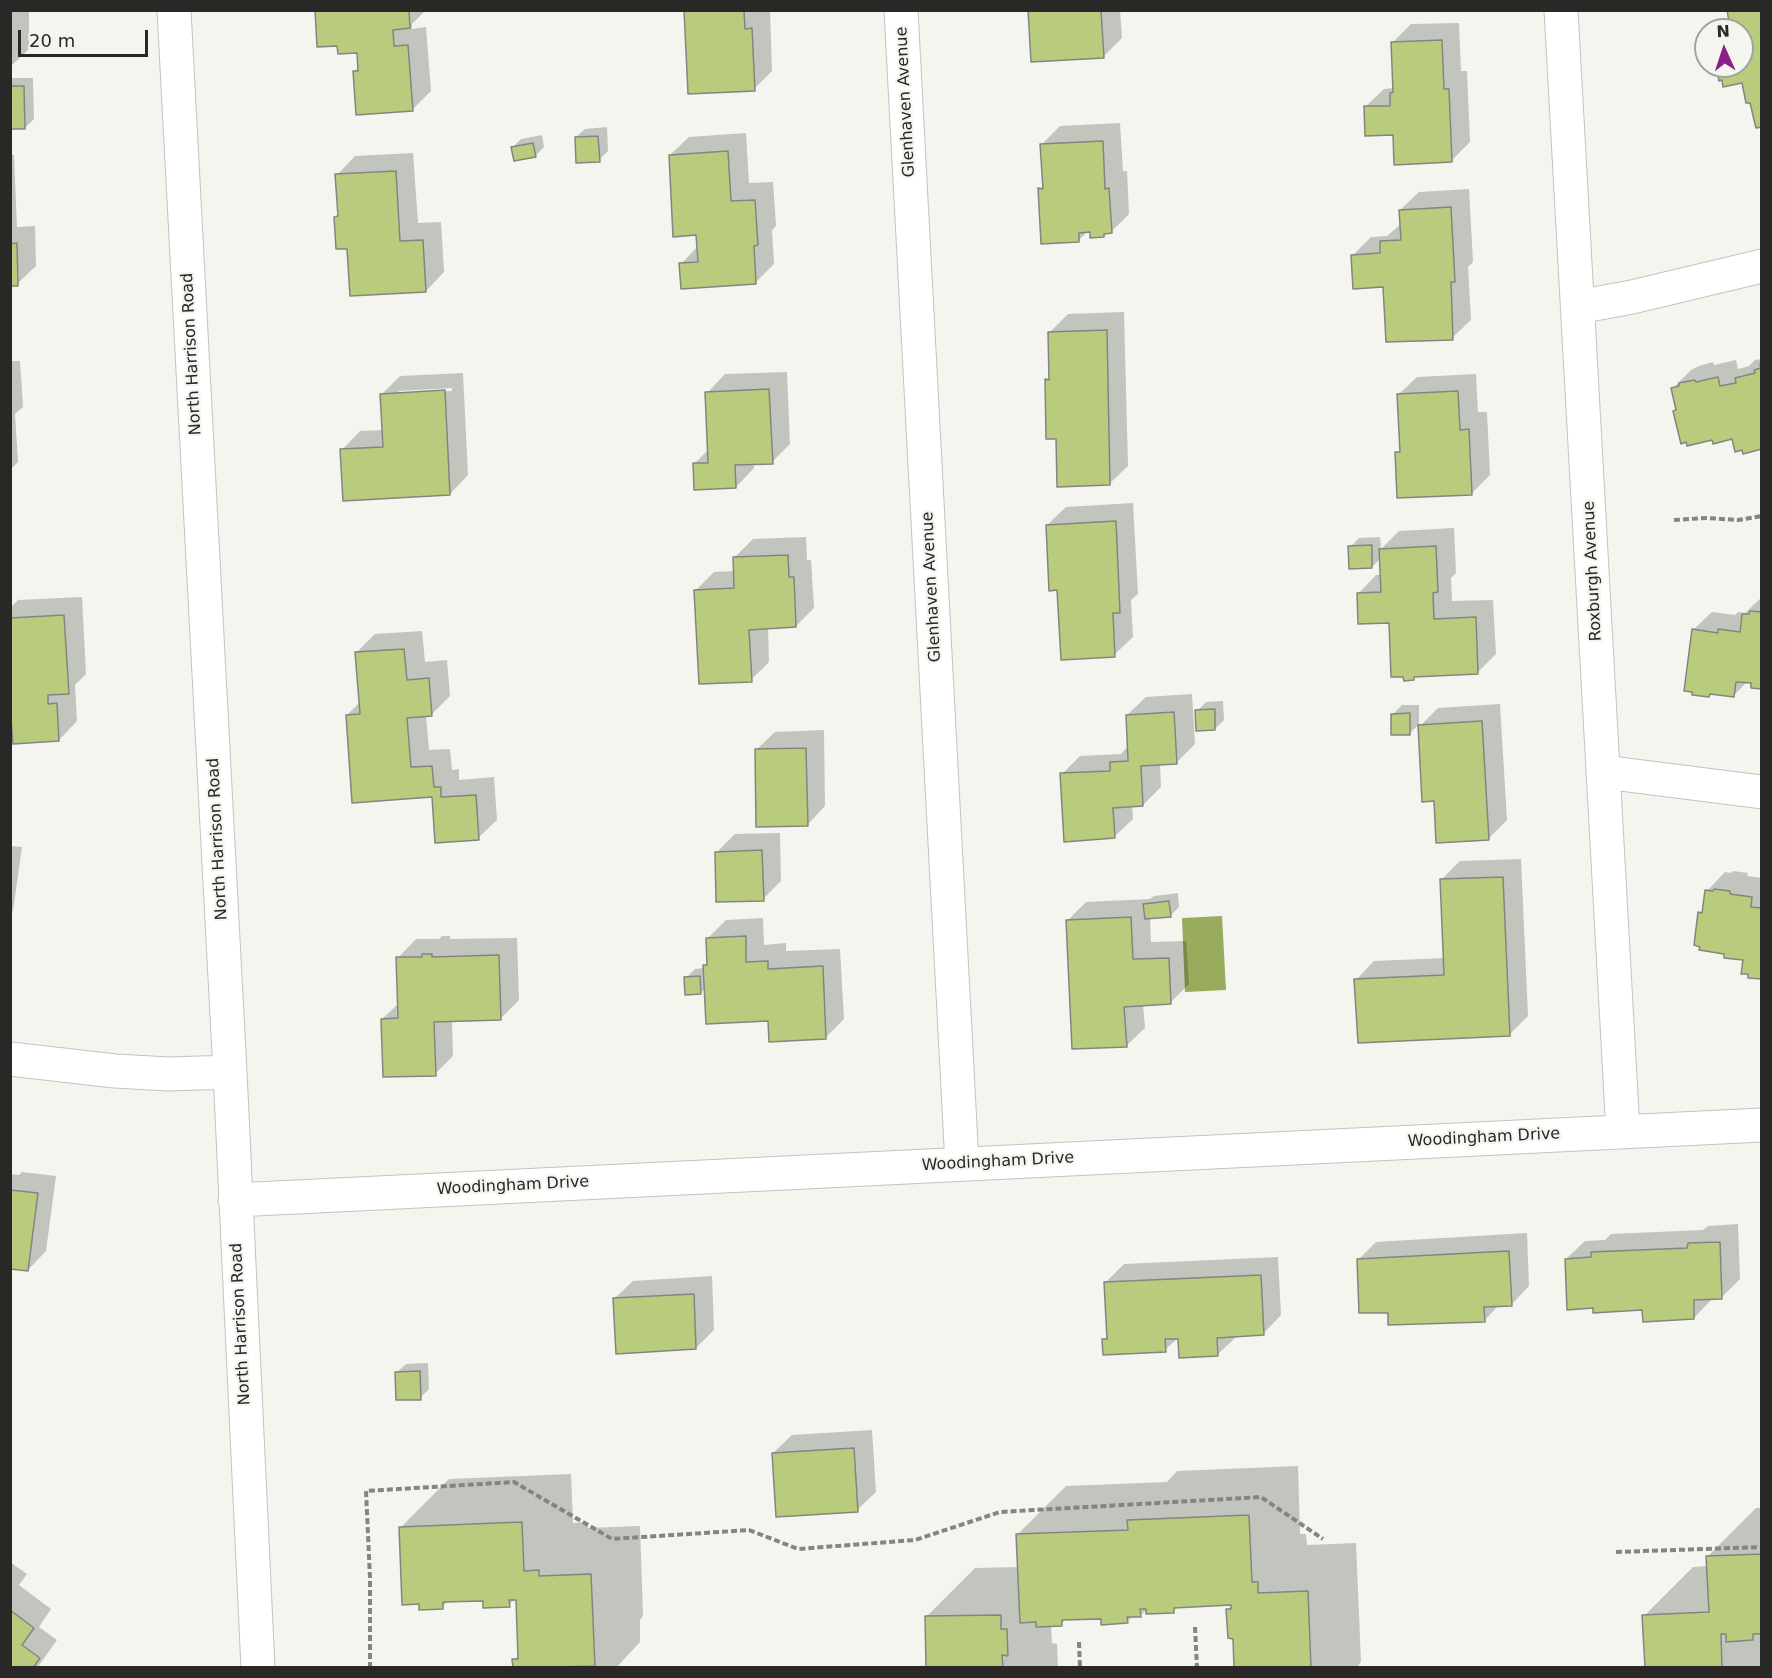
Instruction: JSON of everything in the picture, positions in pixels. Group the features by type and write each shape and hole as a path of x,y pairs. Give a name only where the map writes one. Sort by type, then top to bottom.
{"street":[{"name":"North Harrison Road","path":"174,10 230,1072 258,1668"},
{"name":"Glenhaven Avenue","path":"901,10 962,1164"},
{"name":"Roxburgh Avenue","path":"1561,10 1623,1132"},
{"path":"1578,307 1632,297 1761,266"},
{"path":"1604,772 1761,792"},
{"path":"10,1059 126,1072 169,1074 230,1072"},
{"name":"Woodingham Drive","path":"236,1200 1761,1125"}],"path":[{"path":"1674,520 1706,518 1738,520 1761,516"},
{"path":"370,1668 370,1578 366,1491 514,1482 612,1539 749,1530 798,1549 915,1540 1000,1512 1261,1497 1323,1539"},
{"path":"1616,1552 1761,1547"},
{"path":"1195,1627 1197,1668"},
{"path":"1079,1642 1080,1668"}],"shaded area":[{"path":"1222,916 1226,990 1185,992 1182,918"}],"building":[{"path":"315,10 409,10 410,28 393,30 394,46 408,45 413,111 356,115 353,71 358,71 357,53 338,54 337,46 317,47"},
{"path":"684,10 744,10 745,29 752,28 755,91 688,94"},
{"path":"1028,10 1101,10 1104,58 1031,62"},
{"path":"1727,10 1762,10 1762,127 1756,128 1750,103 1746,103 1742,83 1723,87 1722,80 1719,81 1718,78 1754,78 1754,18 1728,18"},
{"path":"1442,40 1444,89 1449,89 1452,162 1394,165 1393,135 1365,136 1364,106 1390,106 1390,93 1393,92 1391,42"},
{"path":"10,86 24,86 25,129 10,129"},
{"path":"598,136 600,162 576,163 575,137"},
{"path":"1103,141 1105,189 1109,188 1112,233 1104,234 1104,237 1090,238 1090,232 1079,233 1079,242 1041,244 1038,188 1043,189 1040,144"},
{"path":"533,143 536,157 514,161 511,147"},
{"path":"728,151 731,201 755,200 758,245 754,246 756,284 681,289 679,263 698,262 696,235 673,237 669,155"},
{"path":"396,171 400,241 423,240 426,292 350,296 347,249 336,249 334,217 338,216 335,174"},
{"path":"1451,207 1455,282 1451,282 1453,340 1386,342 1383,287 1353,289 1351,255 1380,253 1380,241 1401,240 1399,210"},
{"path":"17,243 18,286 10,286 10,244"},
{"path":"1107,330 1110,485 1057,487 1056,439 1046,439 1045,379 1049,380 1048,332"},
{"path":"1760,364 1762,364 1762,449 1743,454 1742,450 1735,452 1732,439 1713,444 1712,440 1687,446 1686,442 1681,444 1673,411 1676,410 1671,388 1679,386 1679,383 1718,377 1720,386 1736,383 1735,378 1755,373 1754,370 1761,368"},
{"path":"769,389 773,464 735,465 736,488 694,490 693,463 708,463 705,392"},
{"path":"445,390 450,495 343,501 340,449 383,447 380,394"},
{"path":"1458,391 1460,430 1469,429 1472,495 1397,498 1395,452 1400,452 1397,394"},
{"path":"1116,521 1120,613 1113,613 1115,657 1061,660 1057,590 1049,591 1046,525"},
{"path":"1372,545 1372,568 1349,569 1348,546"},
{"path":"1436,546 1438,592 1433,593 1434,619 1476,617 1478,674 1414,677 1414,680 1404,681 1403,677 1391,677 1389,623 1358,624 1357,593 1381,592 1379,549"},
{"path":"788,555 789,577 794,577 796,627 749,630 752,682 699,684 694,590 734,588 733,557"},
{"path":"1750,611 1762,612 1762,689 1751,688 1751,683 1736,682 1734,697 1710,694 1709,697 1692,695 1692,692 1684,691 1692,629 1718,633 1718,629 1740,632 1742,614 1749,614"},
{"path":"64,615 69,694 48,695 48,704 57,703 59,741 13,744 10,705 10,618"},
{"path":"404,649 407,680 429,678 432,716 407,718 411,767 432,766 434,787 441,787 441,797 476,795 479,840 435,843 432,797 352,803 346,715 360,714 355,652"},
{"path":"1215,709 1215,730 1196,731 1195,710"},
{"path":"1174,712 1177,764 1141,766 1143,806 1113,808 1115,838 1064,842 1060,773 1110,771 1110,762 1128,761 1126,715"},
{"path":"1410,713 1410,735 1391,735 1391,714"},
{"path":"1482,721 1489,840 1436,843 1434,801 1422,802 1418,725"},
{"path":"806,748 808,826 756,827 755,749"},
{"path":"762,850 764,901 716,902 715,852"},
{"path":"1503,877 1510,1036 1358,1043 1354,979 1444,975 1440,879"},
{"path":"1714,889 1752,897 1751,907 1762,908 1762,979 1748,978 1748,974 1741,974 1743,960 1724,958 1724,954 1699,950 1700,947 1694,945 1698,912 1702,913 1705,890 1713,891"},
{"path":"1169,901 1171,917 1145,919 1143,904"},
{"path":"1131,917 1133,959 1169,958 1171,1004 1124,1007 1127,1047 1072,1049 1066,920"},
{"path":"746,936 746,962 768,961 768,969 823,966 826,1039 769,1042 768,1021 706,1024 703,965 707,965 706,938"},
{"path":"422,954 432,954 432,957 499,955 501,1020 434,1022 436,1076 383,1077 381,1019 398,1018 396,957 422,957"},
{"path":"700,976 701,994 685,995 684,977"},
{"path":"10,1190 38,1193 28,1271 10,1269"},
{"path":"1720,1242 1722,1299 1694,1300 1694,1319 1643,1322 1642,1310 1593,1313 1593,1308 1567,1310 1565,1259 1591,1257 1591,1252 1687,1248 1688,1243"},
{"path":"1509,1251 1512,1306 1484,1307 1485,1322 1388,1325 1388,1313 1359,1313 1357,1259"},
{"path":"1261,1275 1264,1335 1217,1338 1218,1356 1179,1358 1178,1339 1165,1339 1166,1352 1103,1355 1102,1339 1107,1339 1104,1282"},
{"path":"694,1294 696,1349 616,1354 613,1298"},
{"path":"420,1371 421,1400 396,1400 395,1372"},
{"path":"854,1448 858,1512 776,1517 772,1453"},
{"path":"1249,1515 1252,1582 1258,1582 1258,1593 1308,1591 1311,1668 1234,1668 1233,1639 1228,1638 1226,1609 1231,1609 1231,1605 1174,1608 1174,1613 1146,1614 1146,1609 1140,1609 1141,1617 1127,1617 1128,1623 1101,1625 1101,1619 1062,1620 1062,1626 1036,1627 1036,1622 1020,1623 1016,1534 1128,1530 1127,1520"},
{"path":"522,1522 524,1571 539,1570 539,1576 591,1574 595,1666 513,1668 512,1659 518,1659 516,1600 509,1600 510,1607 483,1608 483,1601 443,1602 443,1609 419,1610 419,1604 402,1605 399,1527"},
{"path":"1762,1554 1762,1634 1753,1634 1753,1640 1726,1642 1726,1634 1721,1634 1722,1668 1645,1668 1642,1615 1709,1612 1706,1556"},
{"path":"10,1610 34,1628 22,1645 40,1658 33,1668 10,1668"},
{"path":"1001,1615 1001,1629 1007,1629 1008,1656 1002,1655 1003,1668 926,1668 925,1616"}]}
